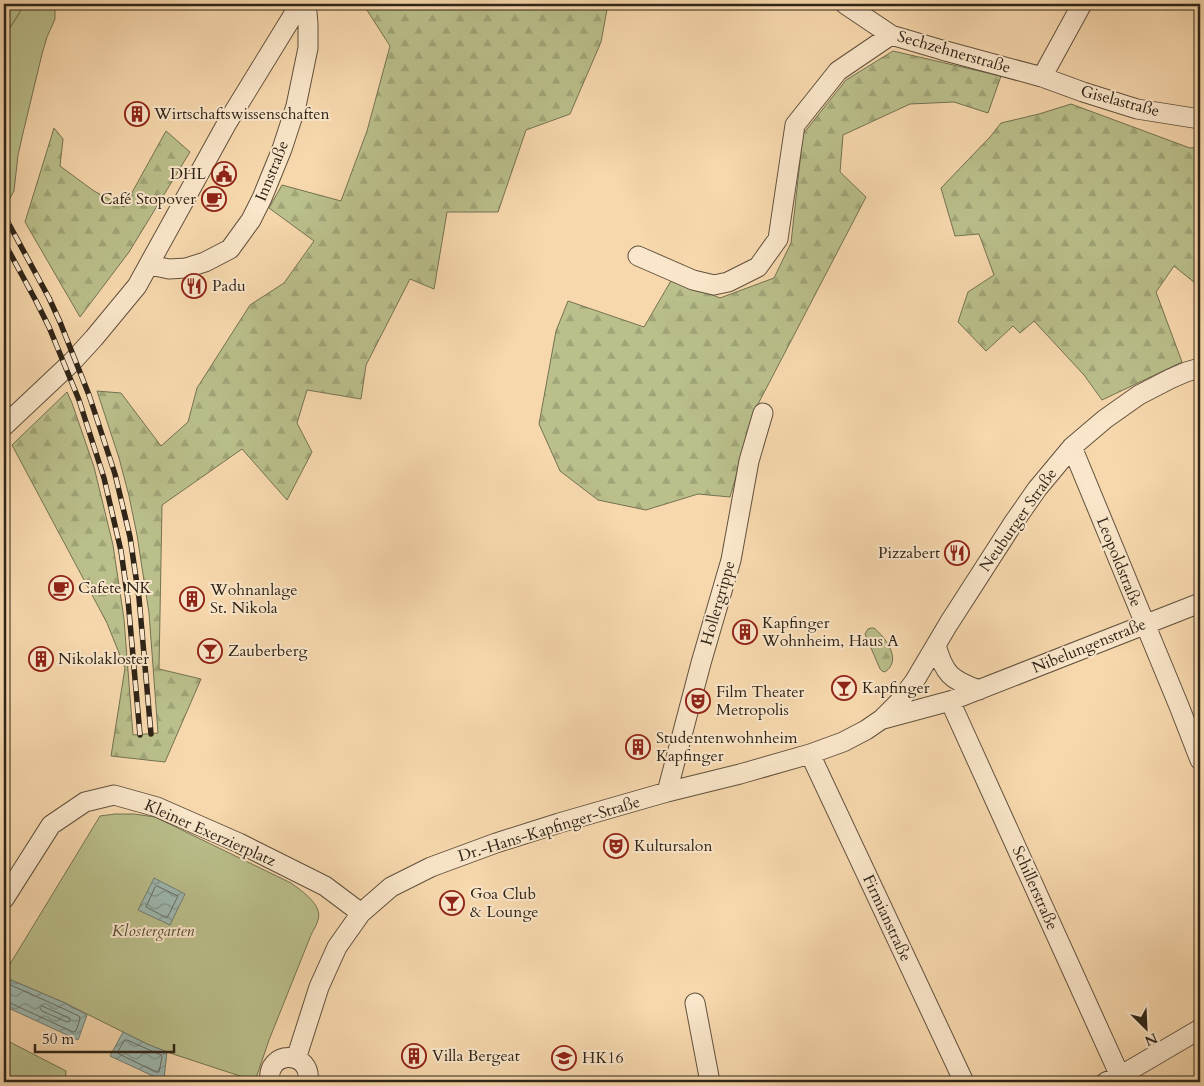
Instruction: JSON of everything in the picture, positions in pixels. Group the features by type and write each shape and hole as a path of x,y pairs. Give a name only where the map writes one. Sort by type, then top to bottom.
{"street":[{"name":"Innstraße","path":"4,426 72,362 137,286 226,123 301,4 307,12 308,48 296,106 282,149 251,220 230,249 204,262 186,268 168,269 150,265"},
{"name":"Sechzehnerstraße","path":"844,4 891,35 1042,76"},
{"path":"1042,76 1082,4"},
{"path":"638,256 693,280 714,285 728,282 758,267 778,239 795,125 838,71 891,35"},
{"name":"Giselastraße","path":"1042,76 1083,92 1138,109 1200,119"},
{"name":"Neuburger Straße","path":"882,720 909,689 1014,522 1037,489 1072,447 1105,419 1139,395 1178,375 1200,368"},
{"name":"Hollergrippe","path":"667,792 701,663 731,560 749,461 763,413"},
{"name":"Leopoldstraße","path":"1072,447 1180,706 1200,760"},
{"name":"Nibelungenstraße","path":"882,720 950,701 1200,603"},
{"path":"936,645 940,660 946,671 955,679 979,690"},
{"name":"Schillerstraße","path":"950,701 1113,1079"},
{"name":"Dr.-Hans-Kapfinger-Straße","path":"298,1050 318,987 337,947 361,913 391,887 431,866 559,823 810,754 843,742 882,720"},
{"name":"Firmianstraße","path":"810,754 964,1082"},
{"name":"Kleiner Exerzierplatz","path":"4,899 52,826 85,802 114,795 157,807 239,843 325,886 361,913"},
{"path":"695,1003 710,1082"},
{"path":"1113,1079 1200,1029"},
{"path":"270,1082 269,1073 273,1066 279,1060 287,1058 298,1050 308,1074 308,1082"}],"green space":[{"path":"4,4 25,4 4,37"},
{"path":"25,4 55,4 55,19 42,54 18,155 14,191 9,200 4,192 4,37"},
{"path":"363,4 608,4 601,42 570,114 526,130 498,212 447,212 434,289 410,279 366,365 361,399 307,390 297,423 312,452 287,500 242,449 162,505 159,669 201,679 165,762 111,756 125,668 107,623 12,445 67,392 94,467 113,545 124,619 133,735 158,733 149,613 137,535 119,458 97,391 121,393 161,446 188,422 197,388 250,305 284,283 314,241 269,208 282,185 341,201 367,131 390,46"},
{"path":"893,51 1001,76 988,113 954,102 910,104 843,135 840,172 866,197 756,408 730,497 698,494 646,510 598,500 560,471 539,424 556,331 568,301 644,327 672,279 720,298 774,278 791,243 803,134 846,80"},
{"path":"1071,104 1190,148 1200,147 1200,287 1174,266 1156,292 1182,362 1102,400 1084,375 1034,321 1020,333 1013,326 986,351 958,322 968,292 994,275 979,234 955,236 941,188 1001,123"},
{"path":"54,128 63,139 60,166 94,191 124,207 166,131 190,152 129,252 80,317 25,222"},
{"path":"871,628 874,628 887,643 892,655 890,667 885,672 880,669 865,634"},
{"name":"Klostergarten","path":"115,814 155,817 291,883 315,904 319,914 317,922 269,1040 255,1081 147,1044 65,1003 4,977 4,974 100,816"},
{"path":"4,1039 66,1071 65,1082 4,1082"}],"water":[{"path":"154,878 185,894 170,925 138,910"},
{"path":"4,977 65,1003 87,1015 78,1040 4,1006"},
{"path":"123,1032 167,1052 164,1079 175,1082 166,1082 110,1056"}],"railway":[{"path":"4,215 60,322 89,395 115,474 130,537 139,598 151,734"},
{"path":"4,242 49,327 79,400 104,478 121,551 128,600 140,735"}],"place":[{"name":"Wirtschaftswissenschaften","path":"137,114"},
{"name":"DHL","path":"224,174"},
{"name":"Café Stopover","path":"214,199"},
{"name":"Padu","path":"194,286"},
{"name":"Pizzabert","path":"957,553"},
{"name":"Cafete NK","path":"61,588"},
{"name":"Wohnanlage St. Nikola","path":"192,599"},
{"name":"Kapfinger Wohnheim, Haus A","path":"745,632"},
{"name":"Zauberberg","path":"210,651"},
{"name":"Nikolakloster","path":"41,659"},
{"name":"Kapfinger","path":"844,688"},
{"name":"Film Theater Metropolis","path":"698,701"},
{"name":"Studentenwohnheim Kapfinger","path":"638,747"},
{"name":"Kultursalon","path":"616,846"},
{"name":"Goa Club & Lounge","path":"452,903"},
{"name":"Villa Bergeat","path":"414,1056"},
{"name":"HK16","path":"564,1058"}]}
